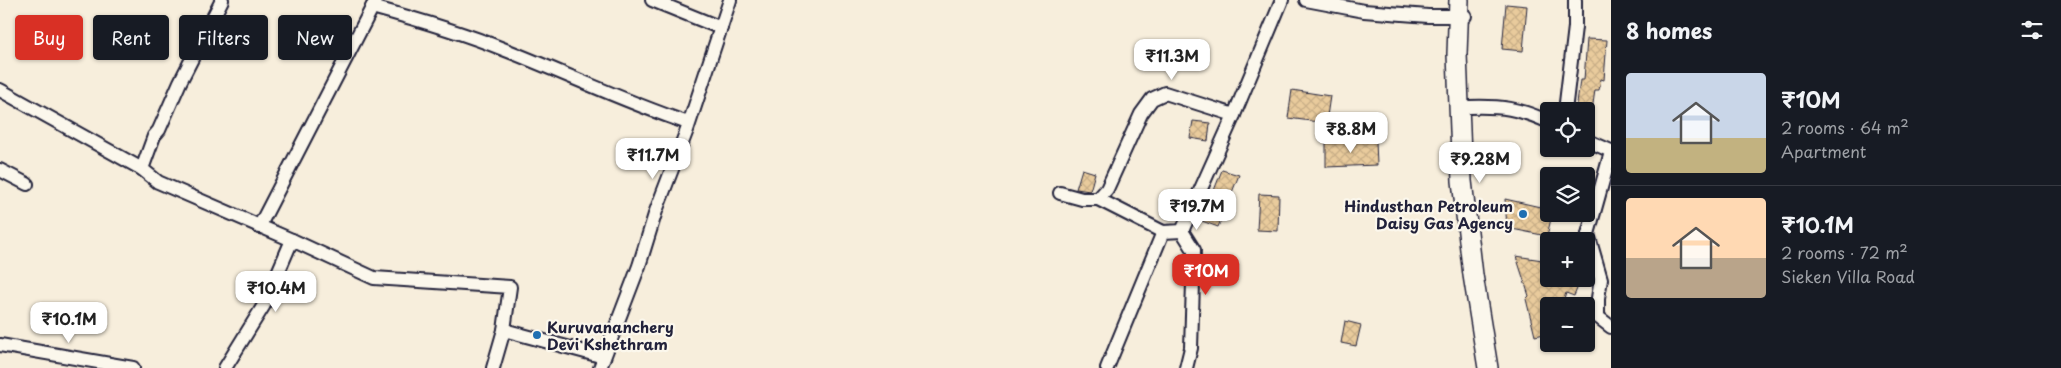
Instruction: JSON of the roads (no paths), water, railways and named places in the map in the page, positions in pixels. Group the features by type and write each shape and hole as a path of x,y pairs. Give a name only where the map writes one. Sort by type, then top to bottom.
{"main road":[{"path":"1463,8 1471,183 1482,276 1496,368"},
{"path":"1463,8 1462,181 1473,275 1488,368"}],"street":[{"path":"142,169 154,136 160,130 180,82 222,0"},
{"path":"652,0 720,28"},
{"path":"504,330 602,362 639,266 730,0"},
{"path":"1182,231 1234,115 1282,0"},
{"path":"1306,0 1364,11 1428,16 1463,8"},
{"path":"1566,102 1575,27 1575,0"},
{"path":"259,227 374,4 502,48 688,123"},
{"path":"0,90 142,169 158,182 374,278 510,288 504,330 493,368"},
{"path":"1098,199 1107,189 1141,114 1152,99 1166,93 1234,115"},
{"path":"1468,107 1506,108 1526,112 1540,118"},
{"path":"1595,144 1611,152 1588,234 1601,279 1598,317 1611,327"},
{"path":"0,170 27,184"},
{"path":"1060,193 1082,198 1098,199 1163,232 1182,231"},
{"path":"1182,231 1194,250 1191,348 1186,368"},
{"path":"1106,368 1163,232"},
{"path":"225,368 264,306 292,240"},
{"path":"0,346 133,368"}],"place":[{"name":"Hindusthan Petroleum Daisy Gas Agency","path":"1523,214"},
{"name":"Kuruvananchery Devi Kshethram","path":"537,335"}]}
